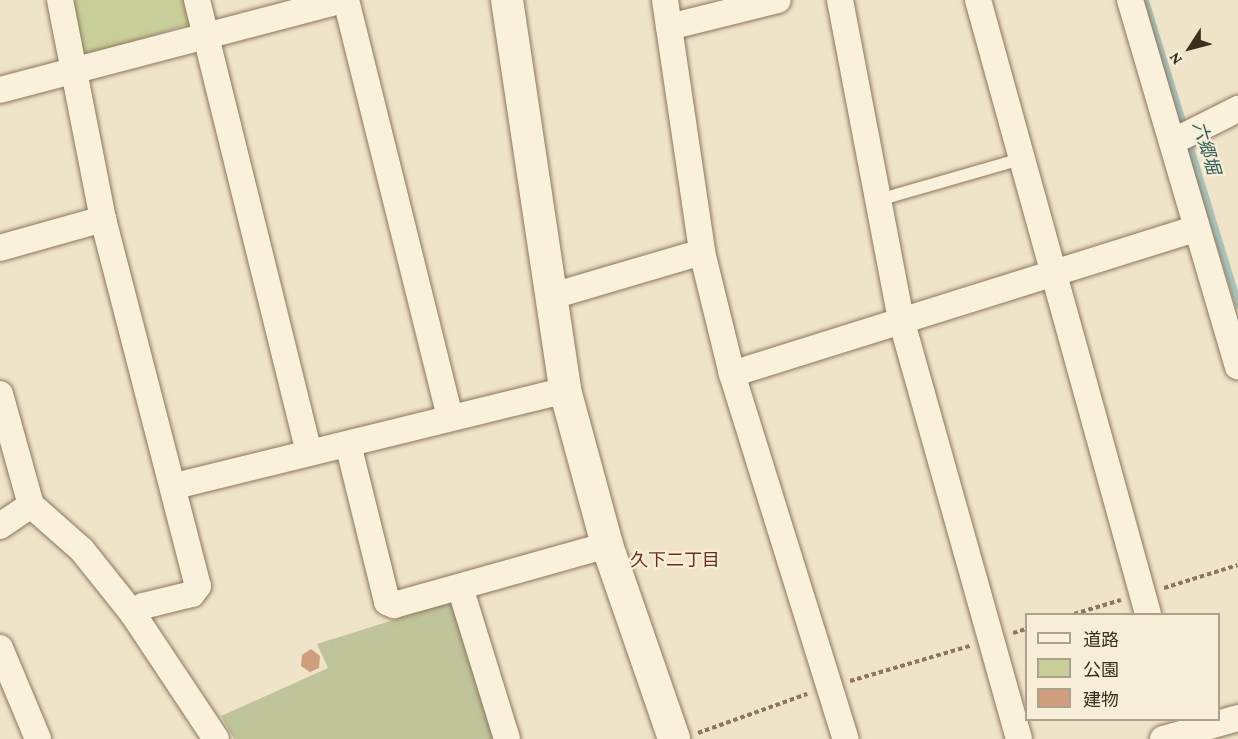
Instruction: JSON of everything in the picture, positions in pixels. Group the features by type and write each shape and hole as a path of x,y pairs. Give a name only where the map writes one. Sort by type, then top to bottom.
{"street":[{"path":"60,0 72,72 103,219 175,486 198,586 192,594 143,606 133,614"},
{"path":"197,0 309,452"},
{"path":"0,90 344,0 450,417"},
{"path":"507,0 549,297 565,390 607,545 682,737"},
{"path":"665,0 702,252 732,374 846,739"},
{"path":"669,27 778,0"},
{"path":"840,0 901,320 1019,739"},
{"path":"978,0 1145,601"},
{"path":"1130,0 1196,230 1236,354"},
{"path":"1172,142 1238,110"},
{"path":"0,248 103,219"},
{"path":"732,374 1196,230"},
{"path":"549,297 702,252"},
{"path":"175,486 565,390"},
{"path":"0,394 31,505 82,550 133,614 216,739"},
{"path":"348,444 387,602 394,605 607,545"},
{"path":"0,526 31,505"},
{"path":"460,587 507,739"},
{"path":"0,648 38,739"},
{"path":"1173,731 1238,718"}],"lane":[{"path":"878,200 1021,159"}],"path":[{"path":"1084,613 1145,601 1238,565"},
{"path":"839,684 979,643"},
{"path":"682,737 819,690"}],"green space":[{"path":"69,0 185,0 190,24 86,56 78,50"},
{"path":"457,600 498,739 234,739 221,716 328,668 317,644"}],"building":[{"path":"311,649 320,656 319,668 310,672 301,666 302,655"}],"waterway":[{"name":"六郷堀","path":"1145,0 1238,305"}],"district":[{"name":"久下二丁目","path":"675,560"}]}
